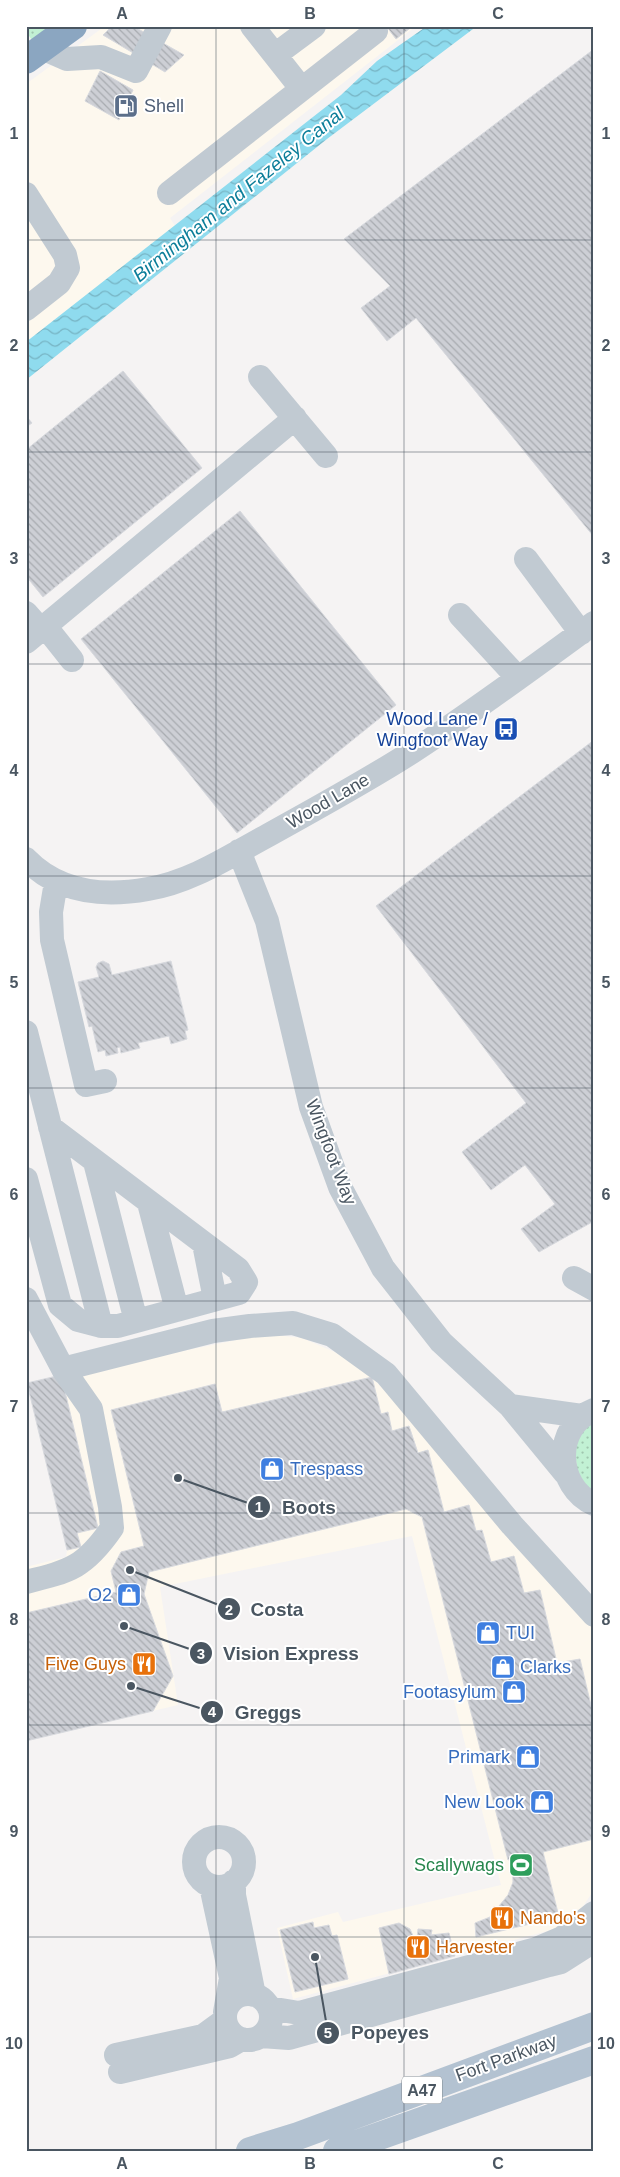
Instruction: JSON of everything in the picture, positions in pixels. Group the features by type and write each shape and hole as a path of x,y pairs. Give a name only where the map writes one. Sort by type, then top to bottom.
{"highway":[{"path":"31,55 73,26"}],"main road":[{"name":"Fort Parkway","path":"250,2151 298,2136 594,2026"},
{"name":"Fort Parkway","path":"337,2151 594,2060"}],"street":[{"path":"31,55 67,59 101,57 136,71 160,26"},
{"path":"252,26 301,88"},
{"path":"275,55 314,26"},
{"path":"169,193 375,28"},
{"path":"26,194 65,255 68,268 59,283 26,309"},
{"path":"260,377 326,456"},
{"path":"72,660 35,628 295,418"},
{"path":"526,559 587,628"},
{"path":"460,615 518,678"},
{"name":"Wood Lane","path":"29,865 56,882 82,891 109,893 149,889 187,879 323,805 415,750 587,628"},
{"name":"Wingfoot Way","path":"239,851 267,922 311,1107 340,1187 382,1268 441,1342 510,1406 566,1473 574,1489 587,1501 594,1504"},
{"path":"56,882 51,912 52,940 86,1085 105,1081"},
{"path":"26,1032 101,1326"},
{"path":"26,1179 60,1306 78,1320 101,1326 118,1326 239,1293 246,1282 238,1269 50,1127"},
{"path":"96,1162 136,1321"},
{"path":"149,1203 177,1310"},
{"path":"204,1244 215,1300"},
{"path":"26,1299 63,1369 91,1409 110,1507 112,1528 94,1552 77,1567 26,1582"},
{"path":"63,1369 213,1331 250,1326 293,1323 332,1335 386,1374 512,1525 594,1614"},
{"path":"510,1406 590,1409"},
{"path":"566,1473 563,1458 565,1442 572,1428 590,1409"},
{"path":"213,1838 234,1842 242,1854 243,1869 234,1882 227,1886 211,1886 198,1876 194,1859 196,1851 205,1842 213,1838"},
{"path":"234,1882 234,1895 261,2002 270,2022 251,2037 230,2046 118,2063 203,2036 225,2016 231,2001 238,1996 261,2002 299,2013 536,1949 562,1938 594,1914"},
{"path":"211,1886 231,1978 225,2016 229,2031 251,2037 289,2038 561,1962 594,1941"}],"shaded area":[{"path":"105,26 416,26 170,218 175,226 26,342 26,84"},
{"path":"266,1334 302,1338 358,1362 594,1618 594,1890 570,1925 293,1999 277,1928 338,1912 343,1922 501,1885 412,1536 160,1587 178,1705 26,1741 26,1567 66,1557 67,1550 27,1383"}],"green space":[{"path":"28,26 57,26 39,41 31,39 28,34"},
{"path":"594,1418 594,1496 578,1481 574,1440"}],"water":[{"name":"Birmingham and Fazeley Canal","path":"427,26 477,26 327,139 26,380 26,342 341,95 377,61"}],"building":[{"path":"112,26 133,26 184,55 165,72 103,35"},
{"path":"386,26 413,26 396,39"},
{"path":"594,49 594,537 416,318 387,341 361,308 390,286 344,239"},
{"path":"100,71 133,90 119,120 85,101"},
{"path":"123,371 202,468 43,597 26,576 26,450"},
{"path":"26,416 32,423 26,427"},
{"path":"240,511 396,705 237,833 81,639"},
{"path":"594,740 594,1221 539,1252 521,1229 555,1204 525,1165 491,1190 462,1152 526,1103 376,906"},
{"path":"103,961 109,964 112,975 171,961 188,1030 185,1031 187,1039 171,1044 169,1036 138,1043 140,1048 121,1053 120,1047 117,1048 118,1053 106,1056 105,1050 98,1052 92,1026 89,1027 78,982 99,977 96,967 98,963"},
{"path":"61,1375 98,1528 77,1533 81,1547 67,1550 27,1383"},
{"path":"372,1377 381,1414 388,1412 392,1431 409,1426 418,1453 428,1450 444,1512 469,1505 476,1531 482,1530 491,1562 514,1556 524,1593 540,1590 557,1663 580,1659 594,1718 594,1839 543,1852 559,1917 476,1937 475,1923 490,1917 508,1895 513,1882 512,1859 508,1860 422,1517 406,1509 149,1572 144,1594 173,1676 153,1711 26,1741 26,1613 116,1592 111,1571 121,1552 144,1546 111,1410 215,1384 222,1412"},
{"path":"313,1922 314,1928 329,1925 332,1936 337,1935 348,1979 295,1992 280,1930"},
{"name":"Harvester","path":"399,1923 410,1929 414,1938 417,1939 418,1929 432,1930 431,1935 449,1933 455,1956 389,1974 379,1928"}],"place":[{"name":"Shell","path":"126,106"},
{"name":"Wood Lane / Wingfoot Way","path":"506,729"},
{"name":"Trespass","path":"272,1469"},
{"name":"Boots","path":"178,1478"},
{"name":"Costa","path":"130,1570"},
{"name":"O2","path":"129,1595"},
{"name":"Vision Express","path":"124,1626"},
{"name":"TUI","path":"488,1633"},
{"name":"Five Guys","path":"144,1664"},
{"name":"Clarks","path":"503,1667"},
{"name":"Greggs","path":"131,1686"},
{"name":"Footasylum","path":"514,1692"},
{"name":"Primark","path":"528,1757"},
{"name":"New Look","path":"542,1802"},
{"name":"Scallywags","path":"521,1865"},
{"name":"Nando's","path":"502,1918"},
{"name":"Harvester","path":"418,1947"},
{"name":"Popeyes","path":"315,1957"}]}
